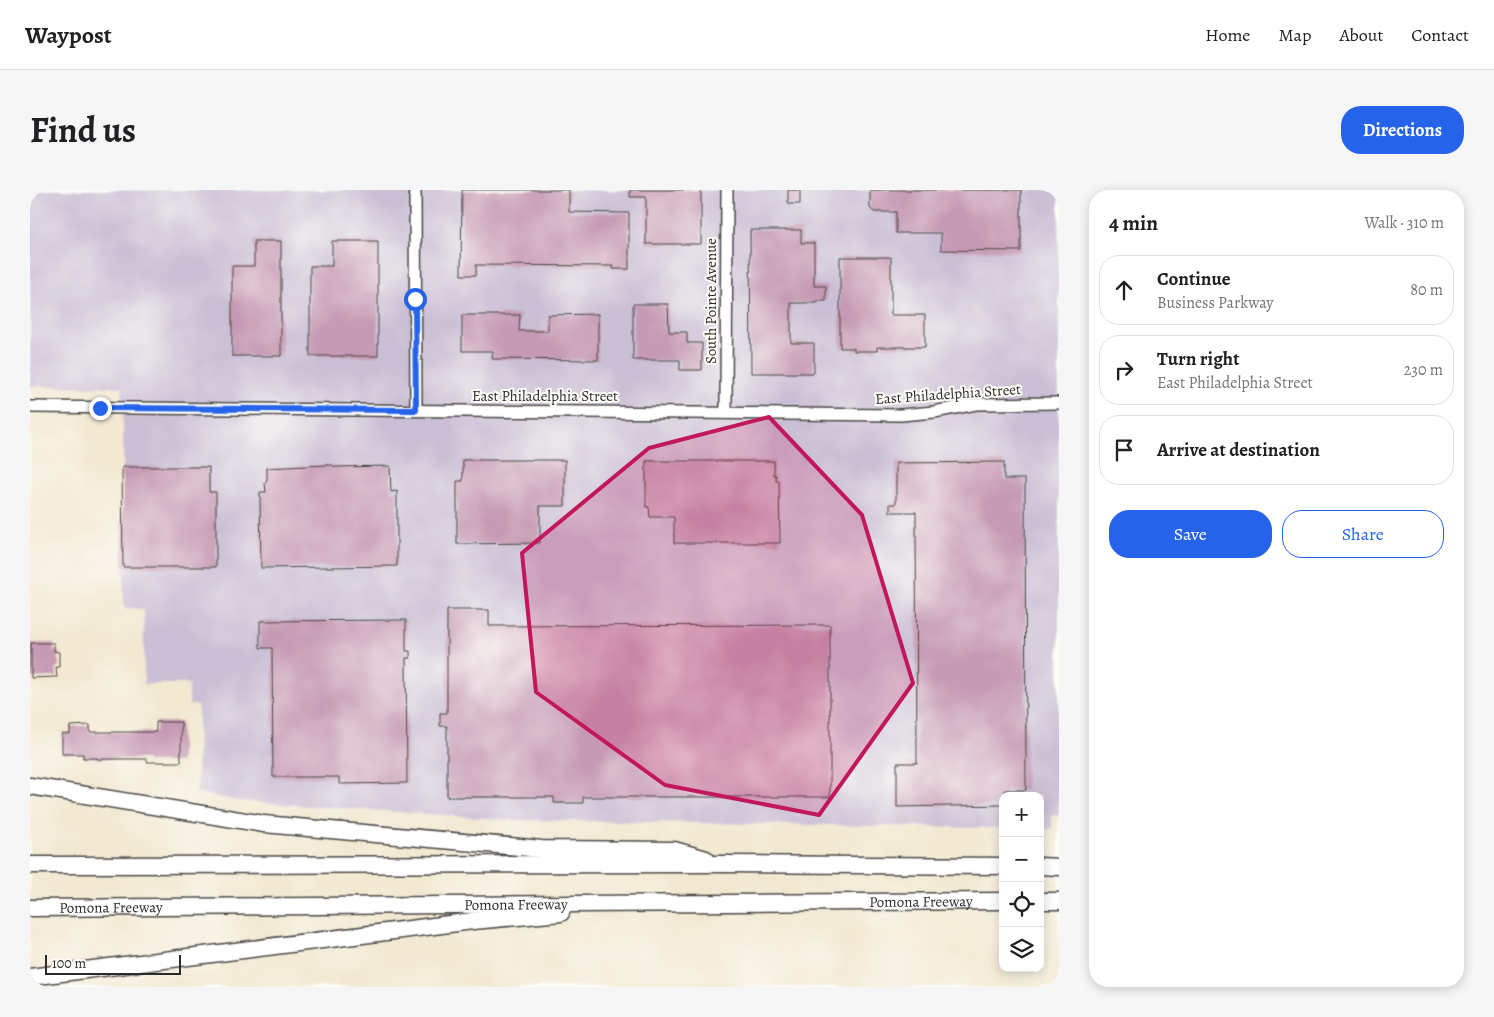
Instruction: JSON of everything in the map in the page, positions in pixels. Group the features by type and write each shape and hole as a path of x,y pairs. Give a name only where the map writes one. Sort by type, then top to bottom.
{"highway":[{"path":"30,786 264,824 542,849 674,850 722,864"},
{"path":"30,865 722,864 999,866"},
{"name":"Pomona Freeway","path":"30,908 999,901"},
{"path":"30,977 473,922 673,903"}],"street":[{"path":"415,190 416,410"},
{"name":"South Pointe Avenue","path":"726,412 727,190"},
{"name":"East Philadelphia Street","path":"30,407 901,415 934,412 976,404 1059,403"}],"highlighted area":[{"path":"769,417 862,515 913,683 819,815 665,785 536,692 522,553 649,448"}],"shaded area":[{"path":"30,190 1059,190 1059,815 1052,816 1052,829 1044,829 1044,792 999,792 999,828 514,820 239,801 197,793 198,705 189,705 189,684 144,684 144,609 124,608 122,387 30,386"}],"building":[{"path":"462,190 569,190 569,212 629,213 629,269 613,269 613,266 476,265 476,275 461,275"},
{"path":"630,190 701,190 701,244 646,244 646,197 630,197"},
{"path":"788,190 800,190 800,204 788,204"},
{"path":"870,190 1021,190 1021,251 941,250 941,233 896,233 896,212 874,212 870,208"},
{"path":"750,230 801,230 801,243 814,243 814,286 826,286 826,301 791,303 791,343 814,343 814,373 751,373"},
{"path":"254,241 281,241 281,356 232,356 232,266 254,266"},
{"path":"332,241 378,241 378,356 310,356 310,266 332,266"},
{"path":"840,257 891,257 891,315 925,315 925,347 877,347 877,351 854,351 854,348 840,348"},
{"path":"633,304 668,304 669,332 687,332 687,343 702,343 702,370 680,370 680,360 633,360"},
{"path":"598,314 598,360 492,359 493,351 462,351 462,315 520,315 519,331 548,331 548,315"},
{"path":"463,460 565,460 565,506 540,506 540,543 457,544 457,481 463,481"},
{"path":"646,461 774,461 774,475 776,475 776,481 779,481 780,543 674,543 674,517 650,517 649,507 646,507"},
{"path":"1004,462 1004,479 1025,479 1026,790 1005,790 1005,792 999,792 999,805 897,807 897,763 917,763 916,512 890,512 890,504 896,504 896,463"},
{"path":"332,465 335,467 390,466 391,492 397,491 397,566 261,568 260,492 266,492 267,468"},
{"path":"122,467 209,467 209,492 216,492 216,567 123,567"},
{"path":"447,610 489,610 489,626 830,625 830,797 583,797 583,803 554,803 554,797 447,797 447,726 440,726 440,713 447,713"},
{"path":"406,620 406,651 410,651 410,658 406,658 407,783 339,784 339,777 273,777 272,648 260,648 260,621"},
{"path":"31,643 54,643 54,651 59,652 59,667 56,667 57,677 31,678"},
{"path":"156,722 181,722 181,762 147,762 147,759 97,759 83,758 83,754 62,754 62,734 70,734 70,726 90,725 90,732 156,732"}],"route":[{"path":"100,408 416,410 415,299"}]}
